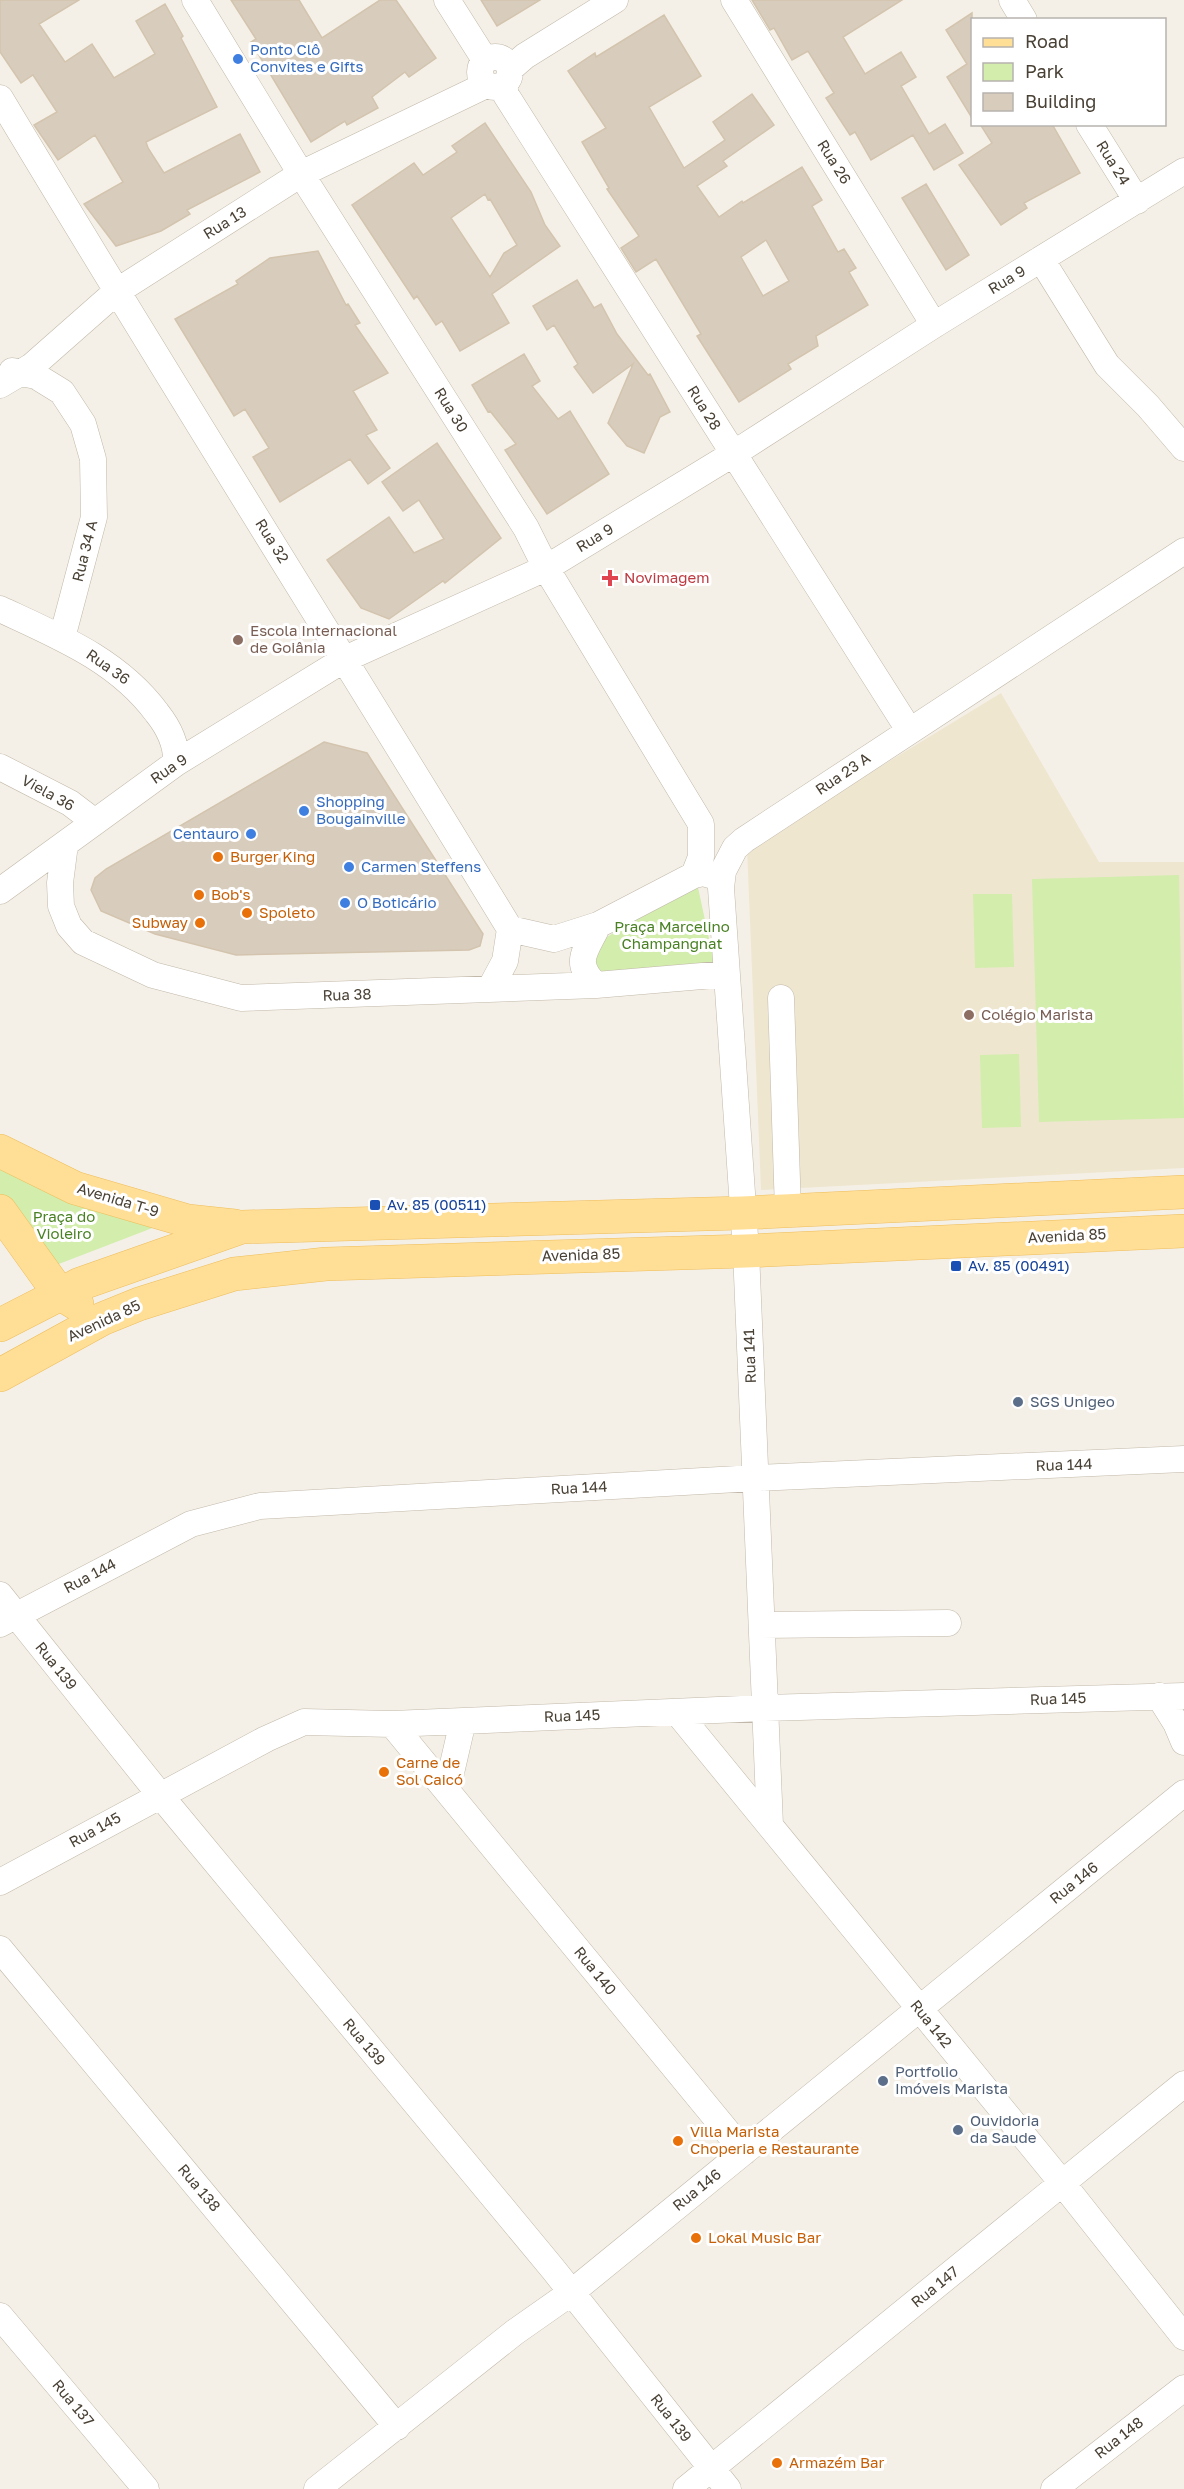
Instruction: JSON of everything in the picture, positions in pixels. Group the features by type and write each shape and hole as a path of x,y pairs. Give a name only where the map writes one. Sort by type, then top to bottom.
{"main road":[{"name":"Avenida T-9","path":"0,1151 75,1188 188,1221 242,1227"},
{"path":"0,1325 59,1293 242,1227 788,1211 1184,1192"},
{"path":"0,1211 59,1293 102,1319"},
{"name":"Avenida 85","path":"0,1375 102,1319 139,1304 234,1274 326,1264 746,1251 1184,1231"}],"street":[{"name":"Rua 30","path":"195,0 301,174 526,528 546,568 701,824"},
{"name":"Rua 28","path":"447,0 495,72 506,95 909,730"},
{"name":"Rua 13","path":"18,373 116,292 301,174 495,72 615,0"},
{"name":"Rua 26","path":"734,0 934,325"},
{"path":"1012,0 1023,18"},
{"name":"Rua 32","path":"0,98 116,292 510,929"},
{"name":"Rua 24","path":"1090,126 1137,201"},
{"name":"Rua 9","path":"0,891 176,763 345,659 546,568 734,454 934,325 1184,171"},
{"path":"1041,260 1107,365 1148,405 1184,448"},
{"name":"Rua 34 A","path":"18,373 62,392 83,424 93,459 94,518 62,638"},
{"name":"Rua 23 A","path":"721,888 723,872 728,860 735,848 744,840 1184,551"},
{"name":"Rua 36","path":"0,609 104,661 140,692 170,733 177,749 176,763"},
{"name":"Viela 36","path":"0,767 70,802 95,822"},
{"path":"701,824 715,833 744,840"},
{"path":"694,875 701,857 701,824"},
{"name":"Rua 38","path":"65,844 60,883 61,906 69,927 83,942 153,975 241,998 596,985 726,974"},
{"path":"490,989 505,961 510,929 554,939 598,925 694,875 703,873 710,876 717,880 721,888"},
{"name":"Rua 141","path":"721,888 746,1251 770,1825"},
{"path":"596,985 585,975 581,967 582,958 598,925"},
{"path":"781,998 788,1211"},
{"name":"Rua 144","path":"8,1620 191,1524 260,1506 755,1478 1184,1459"},
{"name":"Rua 139","path":"0,1594 8,1620 160,1795 572,2292 728,2489"},
{"path":"762,1625 948,1623"},
{"path":"1172,1696 1176,1724 1184,1742"},
{"name":"Rua 145","path":"0,1882 266,1738 304,1722 392,1724 765,1708 1172,1696"},
{"name":"Rua 142","path":"677,1712 1063,2184 1184,2337"},
{"path":"447,1790 463,1721"},
{"name":"Rua 140","path":"392,1724 744,2152"},
{"name":"Rua 146","path":"317,2489 514,2332 572,2292 1184,1793"},
{"name":"Rua 138","path":"0,1949 397,2427"},
{"name":"Rua 147","path":"686,2489 1184,2084"},
{"name":"Rua 137","path":"0,2316 146,2489"},
{"name":"Rua 148","path":"1054,2489 1184,2388"}],"shaded area":[{"name":"Colégio Marista","path":"1001,693 1099,862 1184,862 1184,1168 761,1190 747,848"}],"green space":[{"path":"1179,875 1184,1118 1039,1122 1032,879"},
{"name":"Praça Marcelino Champangnat","path":"696,878 715,967 593,975 598,943"},
{"path":"973,894 1012,894 1014,967 975,968"},
{"path":"1019,1054 1021,1127 982,1128 980,1055"},
{"name":"Praça do Violeiro","path":"0,1161 168,1222 51,1267 0,1194"}],"building":[{"path":"0,0 79,0 39,24 65,62 92,44 114,78 155,54 136,21 165,4 217,107 146,142 148,148 164,173 240,134 260,172 187,210 190,214 161,231 116,246 84,204 123,182 95,135 58,160 34,125 57,112 33,75 21,83 0,52"},
{"path":"231,0 299,0 322,38 380,0 396,0 436,58 409,77 405,72 372,97 378,108 347,125 345,121 311,142 251,42 256,39"},
{"path":"481,0 540,0 497,26"},
{"path":"752,0 902,0 843,37 865,74 901,52 916,77 901,86 929,134 945,124 963,153 934,170 913,135 871,160 855,132 850,135 826,98 834,93 808,51 792,60 774,28 770,30"},
{"path":"972,13 971,116 947,77 967,64 946,30"},
{"path":"664,15 701,76 649,107 684,168 725,140 713,122 752,94 774,125 723,161 727,166 697,186 719,217 742,201 743,203 802,167 822,200 812,206 838,252 844,249 856,268 849,272 868,305 816,336 818,346 788,364 791,369 739,402 697,336 701,334 656,259 636,272 621,248 639,236 607,189 609,188 582,142 606,128 568,71 595,53 596,57","holes":["766,240 789,281 763,296 741,257"]},
{"path":"485,123 531,192 545,225 560,246 492,294 509,323 460,351 442,321 436,325 417,296 414,299 352,205 414,163 423,175 457,152 452,146","holes":["485,194 488,200 490,199 517,245 504,253 490,277 451,218"]},
{"path":"981,126 1053,126 1080,173 1024,203 1027,208 1001,225 959,165 992,143"},
{"path":"926,184 969,255 946,270 902,198"},
{"path":"318,251 346,305 348,304 360,323 355,325 388,373 353,391 377,430 366,435 390,468 368,484 350,459 280,502 253,457 269,448 245,409 234,416 175,319 238,284 236,281 270,258"},
{"path":"577,280 594,308 601,304 617,334 648,375 650,374 670,412 660,417 644,453 627,446 608,423 633,364 593,393 574,367 578,364 554,325 547,330 533,306"},
{"path":"524,354 540,381 532,386 558,419 570,411 609,474 547,514 505,450 516,444 490,411 488,412 472,385"},
{"path":"437,443 501,538 445,583 443,581 389,619 361,608 327,560 389,517 414,553 444,539 419,500 403,511 382,482"},
{"name":"Shopping Bougainville","path":"324,742 367,753 483,934 480,946 469,950 236,955 155,934 101,911 91,890 95,878 106,869"}],"place":[{"name":"Ponto Clô Convites e Gifts","path":"238,59"},
{"name":"Novimagem","path":"610,578"},
{"name":"Escola Internacional de Goiânia","path":"238,640"},
{"name":"Shopping Bougainville","path":"304,811"},
{"name":"Centauro","path":"251,834"},
{"name":"Burger King","path":"218,857"},
{"name":"Carmen Steffens","path":"349,867"},
{"name":"Bob's","path":"199,895"},
{"name":"O Boticário","path":"345,903"},
{"name":"Spoleto","path":"247,913"},
{"name":"Subway","path":"200,923"},
{"name":"Colégio Marista","path":"969,1015"},
{"name":"Av. 85 (00511)","path":"375,1205"},
{"name":"Av. 85 (00491)","path":"956,1266"},
{"name":"SGS Unigeo","path":"1018,1402"},
{"name":"Carne de Sol Caicó","path":"384,1772"},
{"name":"Portfolio Imóveis Marista","path":"883,2081"},
{"name":"Ouvidoria da Saude","path":"958,2130"},
{"name":"Villa Marista Choperia e Restaurante","path":"678,2141"},
{"name":"Lokal Music Bar","path":"696,2238"},
{"name":"Armazém Bar","path":"777,2463"}]}
